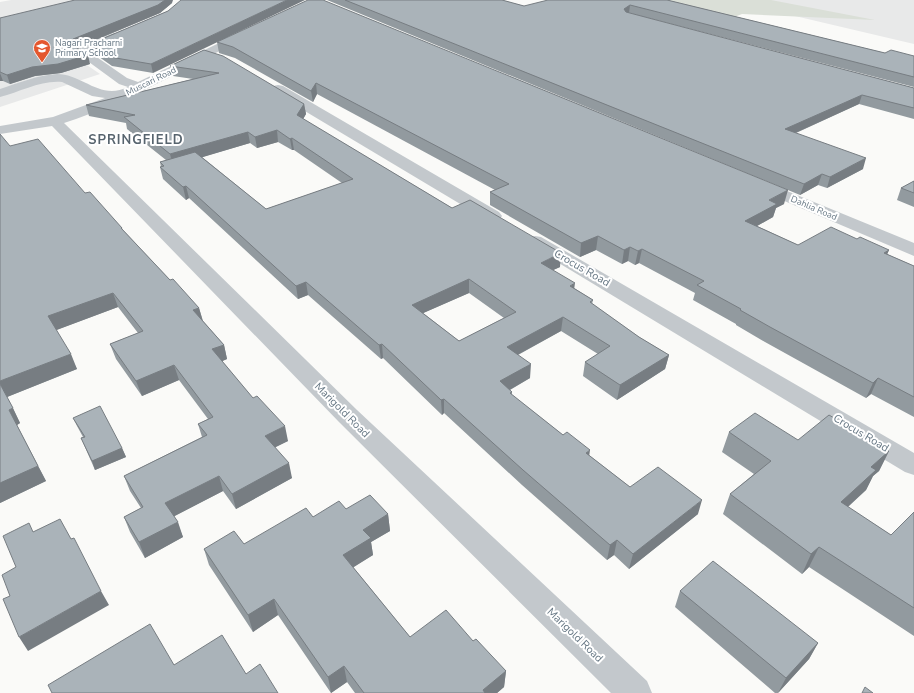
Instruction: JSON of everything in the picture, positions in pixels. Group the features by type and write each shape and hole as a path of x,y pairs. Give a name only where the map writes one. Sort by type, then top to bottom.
{"street":[{"name":"Muscari Road","path":"0,130 55,121 90,109 257,28"},
{"path":"127,31 81,51 123,81 139,86"},
{"path":"206,54 230,62"},
{"path":"0,93 30,83 57,78 65,79 97,93 119,96"},
{"name":"Crocus Road","path":"263,80 914,465"},
{"name":"Marigold Road","path":"55,121 348,416 635,693"},
{"name":"Dahlia Road","path":"745,179 914,250"}],"shaded area":[{"name":"Nagari Pracharni Primary School","path":"11,0 142,0 154,16 68,52 100,74 0,107 0,2"},
{"path":"647,0 771,0 875,20 742,14 729,19"},
{"path":"727,0 914,0 914,44"}],"building":[{"name":"Nagari Pracharni Primary School","path":"75,0 165,0 158,5 73,39 71,44 88,55 58,64 32,67 7,75 0,72 0,18"},
{"path":"181,0 287,0 151,64 110,57 90,44 168,11"},
{"path":"308,0 323,0 788,190 769,200 777,204 745,221 798,245 831,227 857,239 860,237 889,250 884,253 914,266 914,397 878,378 873,383 770,327 697,285 704,281 642,249 638,251 630,247 624,250 598,236 581,243 490,192 509,184 316,83 311,91 233,47 217,42"},
{"path":"345,0 502,0 524,6 548,0 667,0 885,53 891,50 914,56 914,77 630,5 624,9 626,12 914,88 914,108 862,95 785,129 866,158 830,177 822,174 804,184"},
{"path":"204,50 223,56 304,104 297,115 452,208 470,200 561,253 541,263 575,283 570,286 593,300 590,302 639,337 669,355 620,385 585,362 610,346 563,317 507,347 531,364 500,381 512,392 510,393 563,435 567,432 590,450 586,453 630,487 658,467 702,500 633,554 617,540 610,545 444,399 441,400 382,344 379,345 306,282 296,286 186,186 183,187 160,167 164,166 160,162 195,152 266,209 353,179 292,138 290,139 277,130 255,137 248,132 170,154 124,117 135,115 86,105 219,73 170,66","holes":["469,279 516,312 459,341 412,305"]},
{"path":"0,134 10,146 38,139 85,193 90,192 121,228 170,280 173,279 199,308 193,310 224,345 212,349 253,398 257,396 285,426 265,436 289,463 232,494 219,476 165,503 178,522 139,542 124,517 143,507 124,476 207,435 198,424 213,417 174,365 136,381 110,344 143,331 113,293 48,316 71,354 0,381"},
{"path":"914,181 914,193 901,188"},
{"path":"0,384 13,408 9,410 38,466 0,483"},
{"path":"100,406 122,448 92,461 81,438 85,437 73,418"},
{"path":"755,413 798,440 829,415 889,451 871,467 876,470 841,502 891,535 914,512 914,608 819,547 811,554 730,494 771,461 729,432"},
{"path":"370,495 388,514 363,530 371,538 343,555 410,637 446,610 473,641 476,639 506,671 483,690 485,693 364,693 344,666 328,677 274,599 248,615 204,549 234,531 244,544 306,508 313,517 339,501 346,509"},
{"path":"60,519 71,539 74,538 101,591 19,637 3,599 10,596 2,575 16,567 3,536 29,523 33,532"},
{"path":"713,561 818,643 786,678 680,591"},
{"path":"150,624 174,665 222,635 246,674 260,664 278,693 52,693 48,685"},
{"path":"865,687 873,693 862,693"}],"place":[{"name":"Nagari Pracharni Primary School","path":"42,63"}],"district":[{"name":"SPRINGFIELD","path":"136,140"}]}
